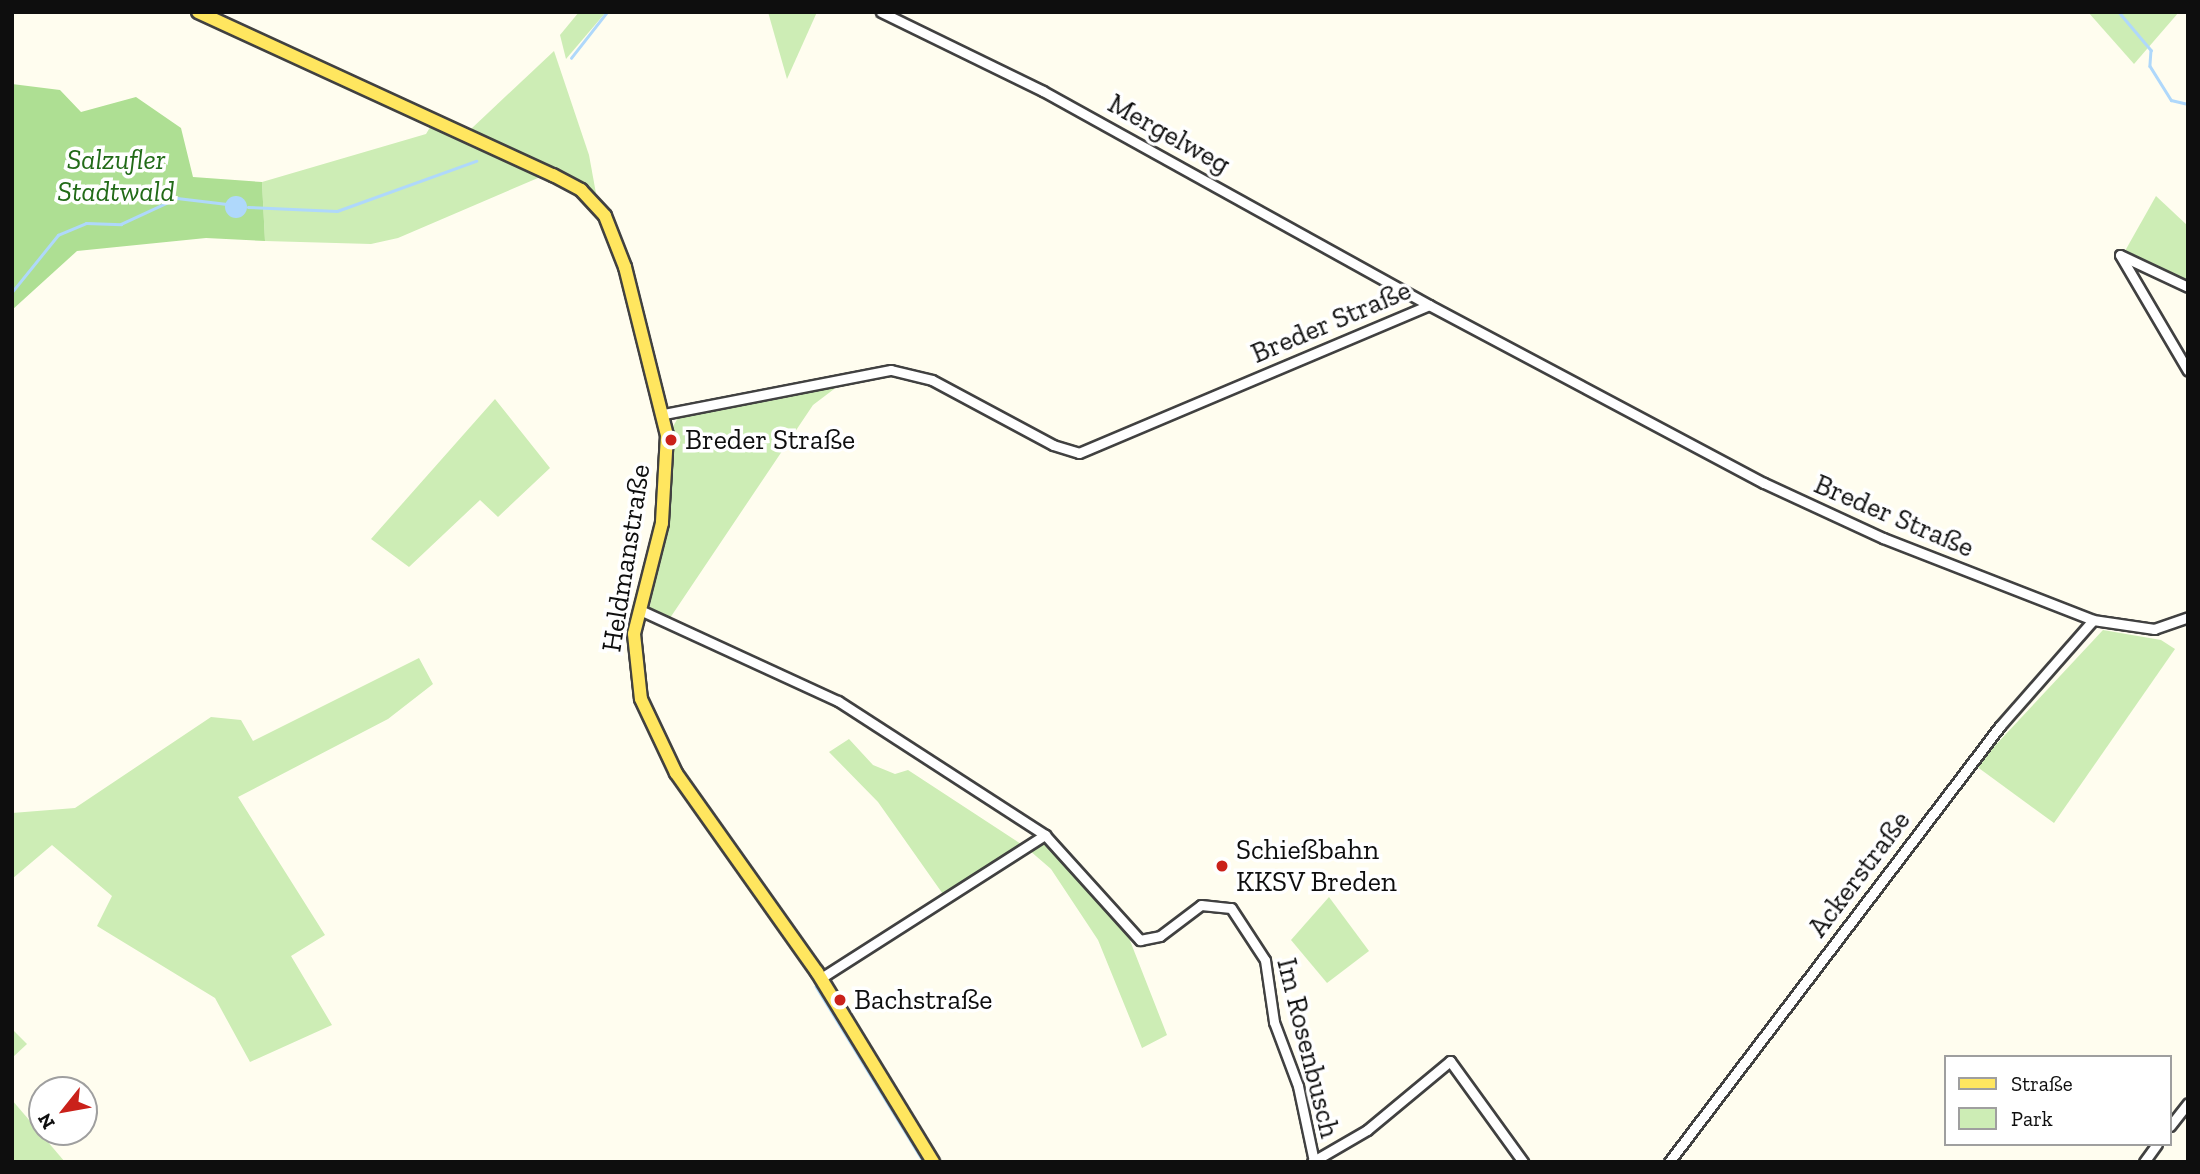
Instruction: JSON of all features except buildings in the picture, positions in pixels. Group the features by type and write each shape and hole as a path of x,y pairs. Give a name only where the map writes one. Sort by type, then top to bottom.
{"main road":[{"name":"Heldmanstraße","path":"198,12 466,133 592,199 625,268 664,414 665,499 640,610 635,679 662,749 821,978 933,1162"}],"street":[{"name":"Mergelweg","path":"881,12 1043,91 1429,304"},
{"path":"2188,287 2120,255 2188,371"},
{"name":"Breder Straße","path":"664,414 891,370 932,380 1053,445 1079,453 1429,304 1831,517 2093,620 2154,629 2188,617"},
{"path":"640,610 838,701 1045,835 821,978"},
{"name":"Ackerstraße","path":"1669,1162 2000,726 2093,620"},
{"name":"Im Rosenbusch","path":"1045,835 1140,940 1160,936 1212,902 1231,908 1245,923 1265,960 1274,1022 1298,1086 1313,1161"},
{"path":"1313,1161 1367,1130 1450,1061 1523,1162"},
{"path":"2172,1123 2188,1102"},
{"path":"2144,1162 2156,1146"}],"green space":[{"path":"579,12 606,12 566,59 560,35"},
{"path":"768,12 817,12 787,79"},
{"path":"2088,12 2179,12 2134,64"},
{"path":"554,51 589,155 597,199 471,129"},
{"name":"Salzufler Stadtwald","path":"12,84 60,90 81,112 136,97 181,128 193,177 262,182 265,241 206,238 77,251 12,310"},
{"path":"432,124 545,175 398,238 371,244 265,241 262,182 426,134"},
{"path":"2156,196 2188,226 2188,285 2125,251"},
{"path":"842,383 813,405 668,621 649,611 666,521 671,430 679,416"},
{"path":"495,399 550,468 498,517 480,500 409,567 371,539"},
{"path":"2103,630 2161,640 2175,649 2054,823 1976,766"},
{"path":"419,658 433,684 388,719 238,797 325,935 291,956 332,1025 250,1062 215,998 97,926 112,896 52,845 12,879 12,813 75,808 211,717 241,720 253,741"},
{"path":"849,739 873,765 895,774 908,770 1024,846 945,897 878,802 829,752"},
{"path":"1046,841 1076,868 1129,938 1167,1035 1142,1048 1098,940 1051,869 1029,850"},
{"path":"1329,897 1369,951 1327,983 1291,940"},
{"path":"12,1029 27,1044 12,1058"},
{"path":"12,1100 28,1119 28,1146 51,1146 65,1162 12,1162"}],"water":[{"path":"236,196 244,199 247,207 244,215 236,218 228,215 225,207 228,199"}],"waterway":[{"path":"571,58 607,12"},
{"path":"2119,12 2151,50 2150,66 2171,100 2188,104"},
{"path":"248,207 337,211 476,161"},
{"path":"12,292 58,235 86,223 121,224 177,198 227,204"},
{"path":"816,986 924,1162"}],"place":[{"name":"Breder Straße","path":"671,440"},
{"name":"Schießbahn KKSV Breden","path":"1222,866"},
{"name":"Bachstraße","path":"840,1000"}]}
